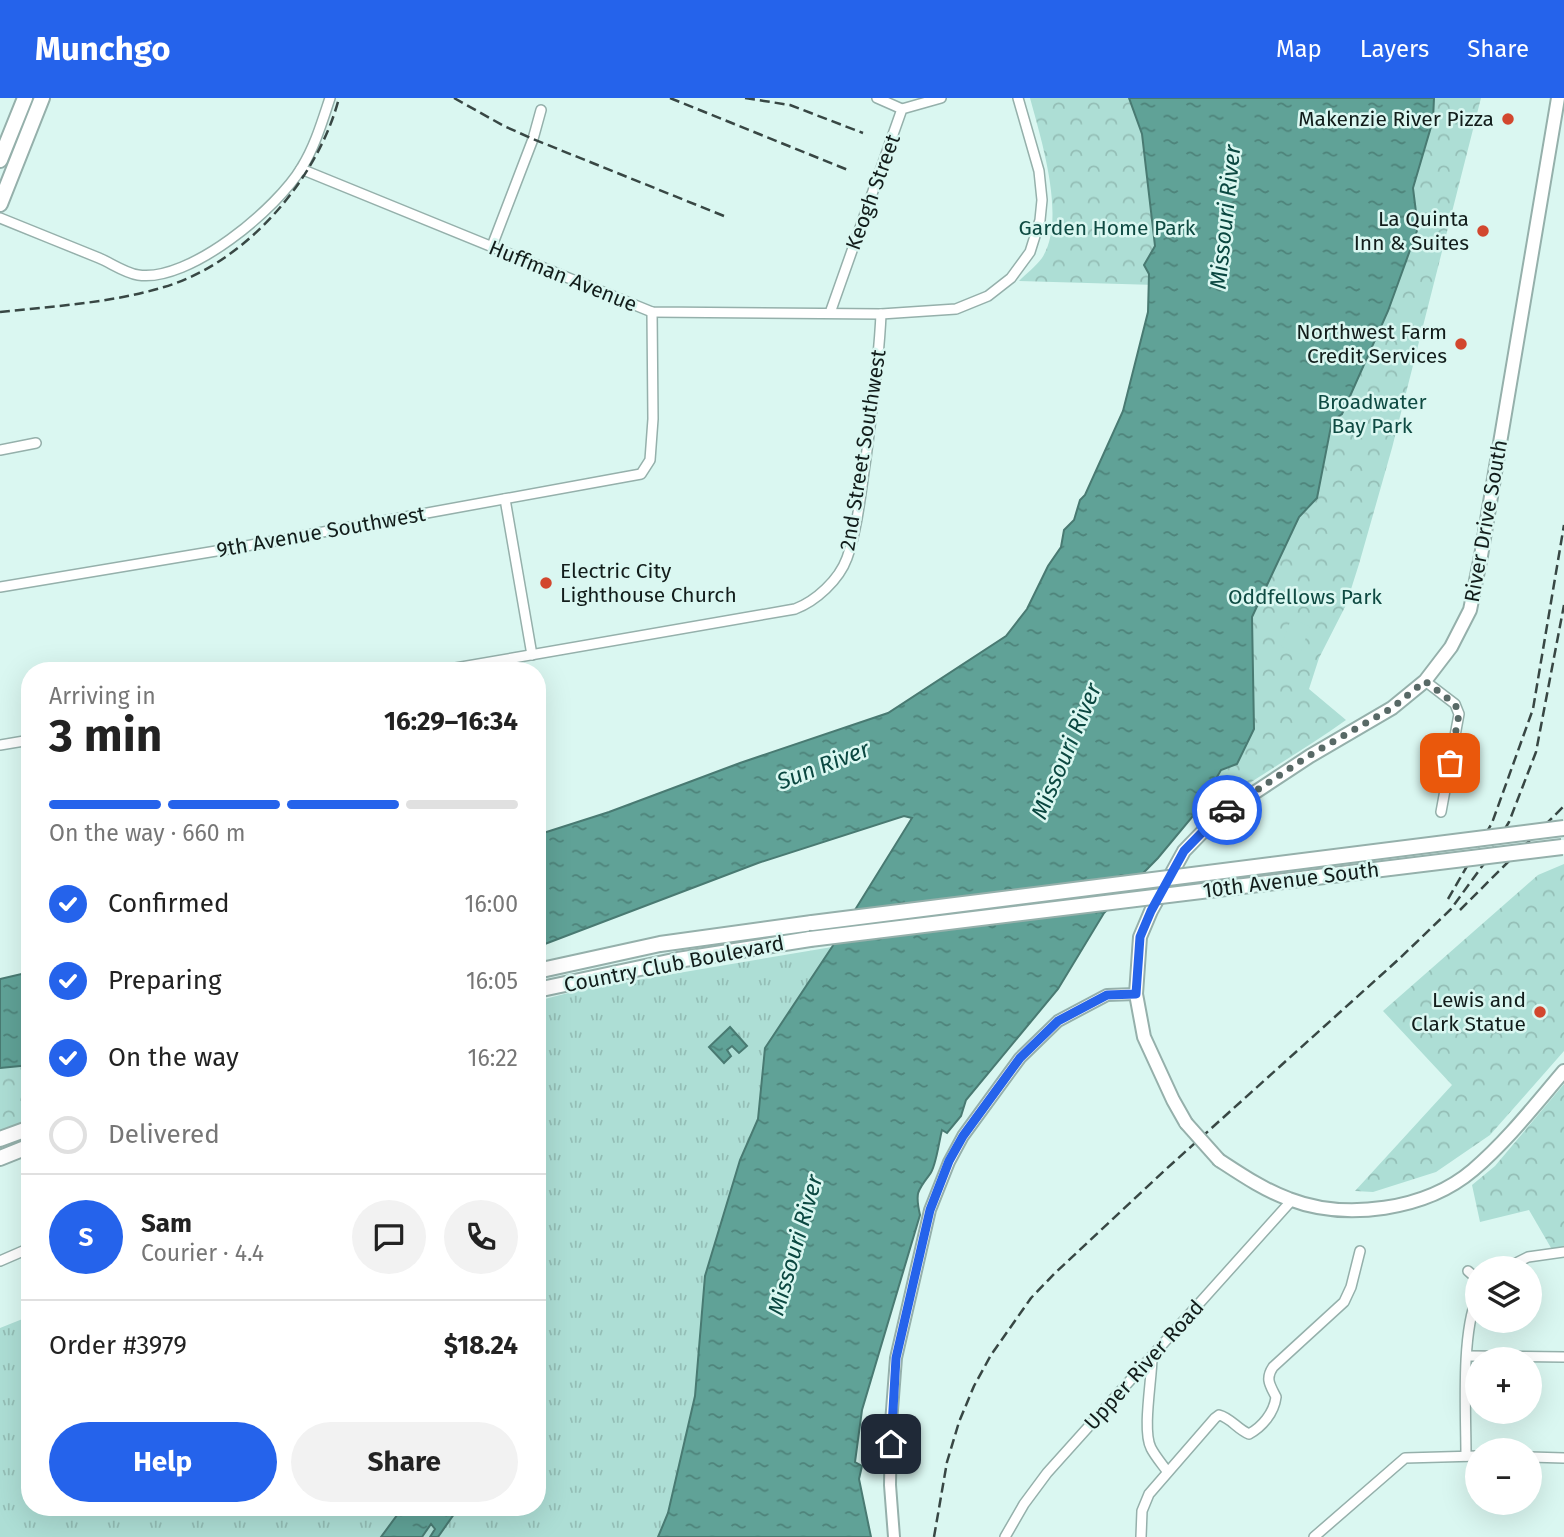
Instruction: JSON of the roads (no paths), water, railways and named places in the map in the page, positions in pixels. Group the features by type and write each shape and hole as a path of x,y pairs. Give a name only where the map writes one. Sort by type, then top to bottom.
{"main road":[{"path":"0,160 25,98"},
{"path":"0,204 42,98"},
{"name":"River Drive South","path":"1558,98 1470,610 1451,647 1425,681 1392,708 1310,755 1216,818 1184,851 1140,937 1136,994 1144,1037 1168,1090 1186,1123 1219,1160 1251,1181 1292,1200 1331,1208 1382,1208 1431,1194 1471,1172 1564,1072"},
{"name":"10th Avenue South","path":"812,923 1564,828"},
{"name":"10th Avenue South","path":"810,939 1563,847"},
{"name":"Country Club Boulevard","path":"546,969 660,944 812,923"},
{"name":"Country Club Boulevard","path":"546,988 678,960 810,939"},
{"path":"0,1139 21,1131"},
{"path":"0,1158 21,1150"}],"street":[{"path":"0,218 138,275 163,273 209,254 231,240 270,205 301,169 315,142 330,98"},
{"path":"877,98 902,109"},
{"name":"Keogh Street","path":"830,313 902,109 941,98"},
{"name":"Huffman Avenue","path":"301,169 652,312 881,314 956,309 988,296 1011,278 1030,252 1040,220 1042,200 1039,171 1018,98"},
{"path":"492,246 533,139 541,110"},
{"name":"9th Avenue Southwest","path":"0,587 246,546 641,474 650,460 653,419 652,312"},
{"name":"2nd Street Southwest","path":"532,655 794,609 810,602 833,582 847,558 860,495 880,354 881,314"},
{"path":"0,450 36,443"},
{"path":"491,662 532,655 505,499"},
{"path":"1425,681 1455,704 1459,714 1441,812"},
{"path":"0,745 21,742"},
{"path":"894,1537 890,1486 896,1358 930,1210 949,1161 963,1136 1020,1058 1058,1021 1107,995 1136,994"},
{"name":"Upper River Road","path":"1005,1537 1024,1504 1047,1473 1292,1200"},
{"path":"1141,1537 1142,1511 1149,1494 1219,1415 1225,1416 1241,1431 1249,1434 1272,1413 1276,1397 1268,1381 1268,1374 1344,1302 1351,1287 1360,1251"},
{"path":"0,1261 21,1252"},
{"path":"1535,1256 1564,1252"},
{"path":"1152,1357 1152,1384 1146,1429 1150,1447 1167,1471"},
{"path":"1542,1357 1564,1357"},
{"path":"1314,1537 1405,1458 1465,1456"},
{"path":"1542,1457 1564,1458"}],"water":[{"path":"1129,98 1434,98 1433,120 1413,188 1418,228 1388,311 1342,414 1332,421 1317,498 1299,517 1252,617 1254,729 1237,764 1221,770 1198,810 1158,858 1104,913 1058,989 966,1100 961,1116 947,1133 942,1130 934,1166 918,1193 920,1215 862,1410 855,1462 862,1466 859,1479 871,1537 658,1537 668,1513 695,1396 705,1276 740,1160 758,1119 765,1048 912,818 904,816 758,863 546,944 546,832 888,713 1006,636 1027,609 1048,566 1061,547 1064,530 1074,520 1080,500 1085,495 1123,411 1148,312 1149,274 1144,265 1155,246 1142,134"},
{"path":"21,974 21,1066 0,1068 0,979"},
{"path":"730,1027 747,1046 739,1053 732,1046 727,1050 731,1056 724,1063 709,1047"},
{"path":"396,1516 453,1516 438,1537 430,1537 435,1529 431,1524 422,1537 381,1537"}],"railway":[{"path":"0,312 124,297 164,287 223,259 250,238 296,187 329,128 339,98"},
{"path":"454,98 533,139 724,216"},
{"path":"670,98 848,170"},
{"path":"745,98 790,105 863,133"},
{"path":"1448,899 1492,823 1533,709 1564,525"},
{"path":"934,1537 947,1462 959,1422 991,1355 1031,1298 1164,1171 1399,959 1451,909 1483,865 1509,822 1536,752 1564,605"},
{"path":"1460,910 1564,806"}],"place":[{"name":"Makenzie River Pizza","path":"1508,119"},
{"name":"La Quinta Inn & Suites","path":"1483,231"},
{"name":"Northwest Farm Credit Services","path":"1461,344"},
{"name":"Electric City Lighthouse Church","path":"546,583"},
{"name":"Lewis and Clark Statue","path":"1540,1012"}],"water label":[{"name":"Missouri River","path":"1225,217"},
{"name":"Missouri River","path":"1066,751"},
{"name":"Sun River","path":"823,765"},
{"name":"Missouri River","path":"795,1245"}],"park label":[{"name":"Garden Home Park","path":"1107,228"},
{"name":"Broadwater Bay Park","path":"1372,414"},
{"name":"Oddfellows Park","path":"1305,597"}]}
